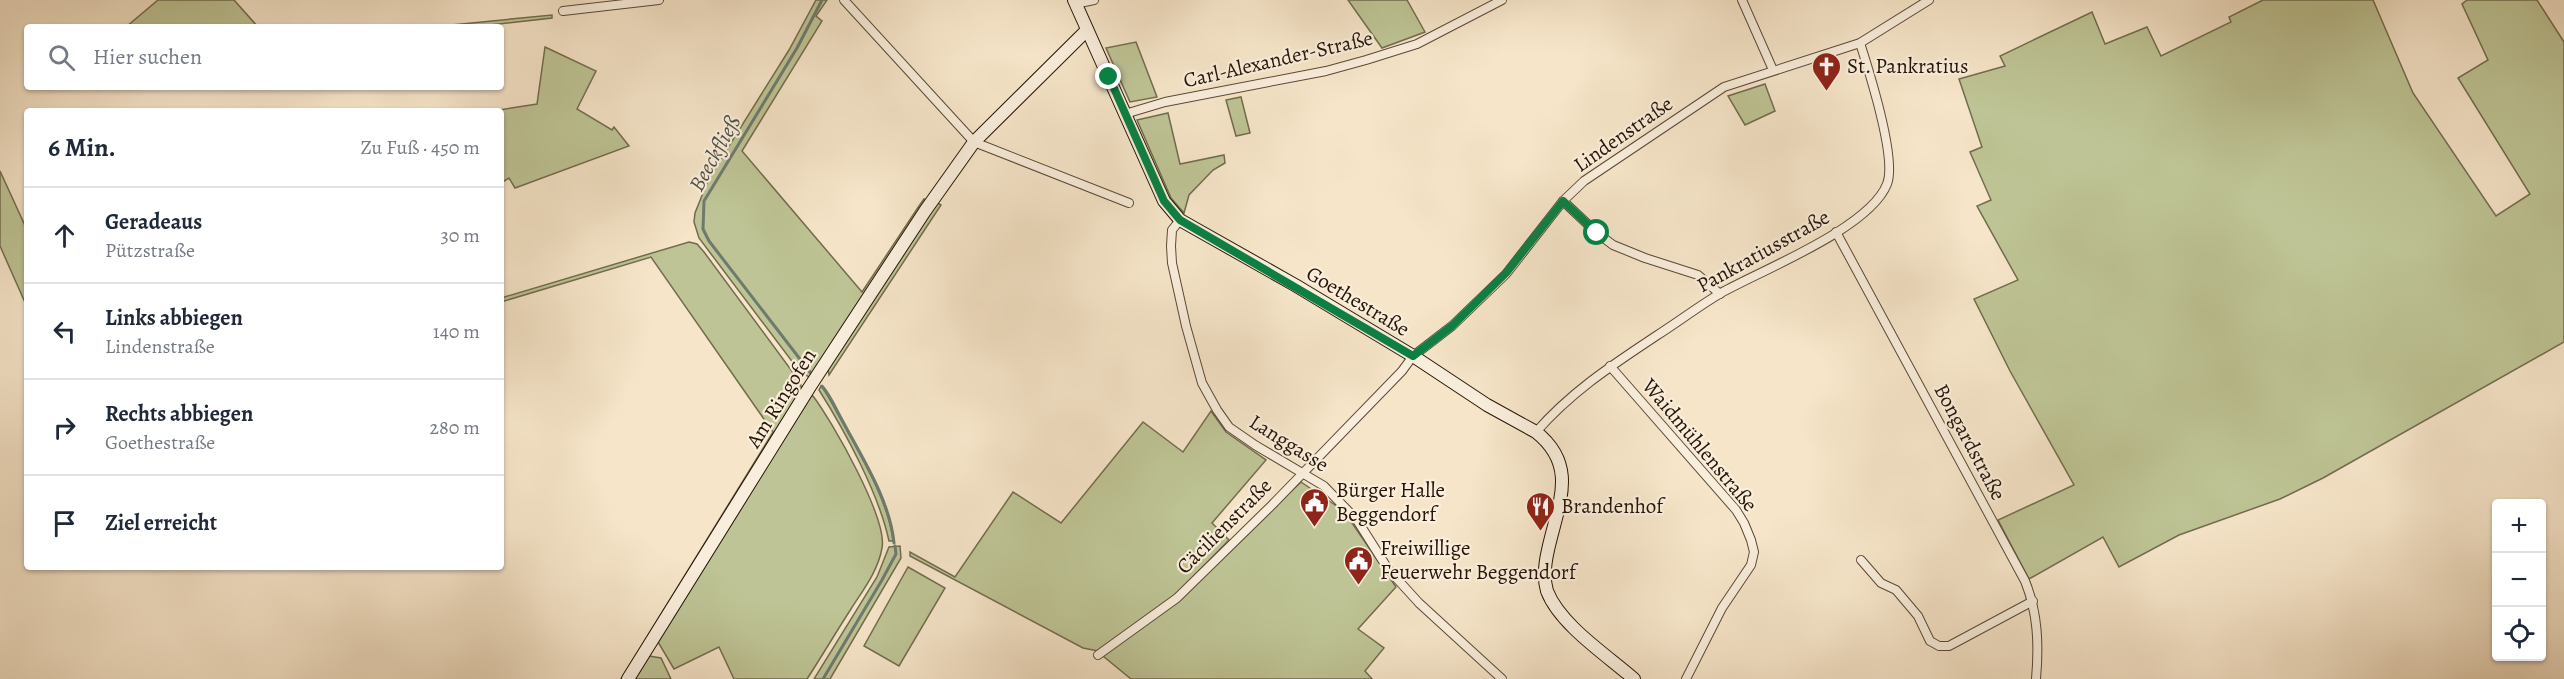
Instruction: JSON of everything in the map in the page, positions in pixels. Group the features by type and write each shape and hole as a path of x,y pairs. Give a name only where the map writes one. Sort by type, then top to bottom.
{"street":[{"path":"563,11 659,0"},
{"path":"844,0 974,142 1129,203"},
{"path":"1074,2 1094,0"},
{"name":"Carl-Alexander-Straße","path":"1125,114 1165,102 1326,71 1366,60 1417,44 1502,0"},
{"path":"1742,0 1773,70"},
{"name":"Lindenstraße","path":"1413,356 1452,326 1499,281 1563,201 1584,181 1724,87 1860,43 1929,0"},
{"name":"Goethestraße","path":"1074,2 1164,201 1180,220 1413,356 1547,441 1558,455 1562,469 1562,489 1545,562 1548,594 1564,618 1634,679"},
{"name":"Am Ringofen","path":"628,679 809,388 910,233 974,142 1087,30"},
{"name":"Pankratiusstraße","path":"1536,432 1568,398 1610,366 1720,294 1836,232 1879,198 1888,183 1891,170 1876,93 1860,43"},
{"path":"1563,201 1613,245 1698,275 1720,294"},
{"name":"Langgasse","path":"1180,220 1172,230 1170,246 1186,326 1202,383 1229,427 1324,486 1357,520 1388,569 1419,603 1502,679"},
{"name":"Bongardstraße","path":"1836,232 2018,568 2032,601 2037,625 2036,679"},
{"name":"Cäcilienstraße","path":"1098,655 1177,598 1272,505 1402,371 1413,356"},
{"name":"Waidmühlenstraße","path":"1610,366 1736,510 1744,523 1754,552 1751,565 1722,608 1686,679"},
{"path":"1861,560 1881,583 1896,590 1918,616 1930,641 1939,646 1949,646 2032,601"}],"green space":[{"path":"158,0 234,0 255,24 130,24"},
{"path":"816,0 827,0 816,16 822,21 742,151 862,292 919,206 924,199 926,201 810,378 797,368 699,238 694,222 695,213 709,178 789,50"},
{"path":"1348,0 1407,0 1425,32 1382,48"},
{"path":"2263,0 2373,0 2413,93 2496,216 2530,194 2458,78 2488,60 2462,4 2467,0 2537,0 2564,42 2564,342 2323,478 2280,499 2179,535 2119,567 2103,537 2029,579 1998,520 2074,485 2010,371 1974,299 2018,280 1977,206 1991,200 1970,152 1982,147 1959,79 2005,66 2000,56 2092,12 2105,44 2147,27 2161,56 2231,22 2229,17"},
{"path":"552,15 552,18 499,24 461,24"},
{"path":"1136,42 1157,97 1130,102 1106,48"},
{"path":"545,47 596,71 577,109 612,130 614,127 629,146 515,188 509,178 504,181 504,109 537,104"},
{"path":"1765,84 1775,111 1745,125 1728,96"},
{"path":"1241,97 1250,133 1236,136 1226,100"},
{"path":"1168,113 1180,164 1224,155 1225,163 1213,170 1189,195 1184,213 1171,198 1137,120"},
{"path":"0,171 24,223 24,300 0,246"},
{"path":"936,202 941,205 829,375 828,369"},
{"path":"689,242 697,244 800,382 802,390 624,679 621,679 773,432 651,257 504,301 504,297"},
{"path":"821,386 872,478 886,510 893,541 889,541 878,503 850,443 819,390"},
{"path":"811,396 822,409 845,447 876,516 882,534 882,548 874,572 807,679 734,679 719,647 674,669 658,642"},
{"path":"1211,411 1226,432 1266,460 1212,523 1229,540 1176,594 1098,651 1083,648 910,556 910,552 955,577 1013,492 1061,523 1143,422 1183,452"},
{"path":"1301,482 1338,507 1352,523 1396,587 1358,629 1384,648 1365,671 1372,679 1131,679 1103,656 1154,618"},
{"path":"900,546 901,558 830,679 814,679 877,577 889,547"},
{"path":"908,567 945,588 899,666 864,646"},
{"path":"649,656 661,658 671,679 635,679"}],"waterway":[{"name":"Beeckfließ","path":"813,376 709,241 703,229 704,201 797,48 822,0"},
{"name":"Beeckfließ","path":"822,386 828,393 881,495 894,543"},
{"name":"Beeckfließ","path":"823,679 882,580 896,554 895,546"}],"place":[{"name":"St. Pankratius","path":"1826,92"},
{"name":"Bürger Halle Beggendorf","path":"1315,528"},
{"name":"Brandenhof","path":"1540,532"},
{"name":"Freiwillige Feuerwehr Beggendorf","path":"1359,586"}],"route":[{"path":"1109,77 1158,189 1164,201 1180,220 1295,285 1413,356 1478,303 1506,273 1563,201 1597,233"}]}
